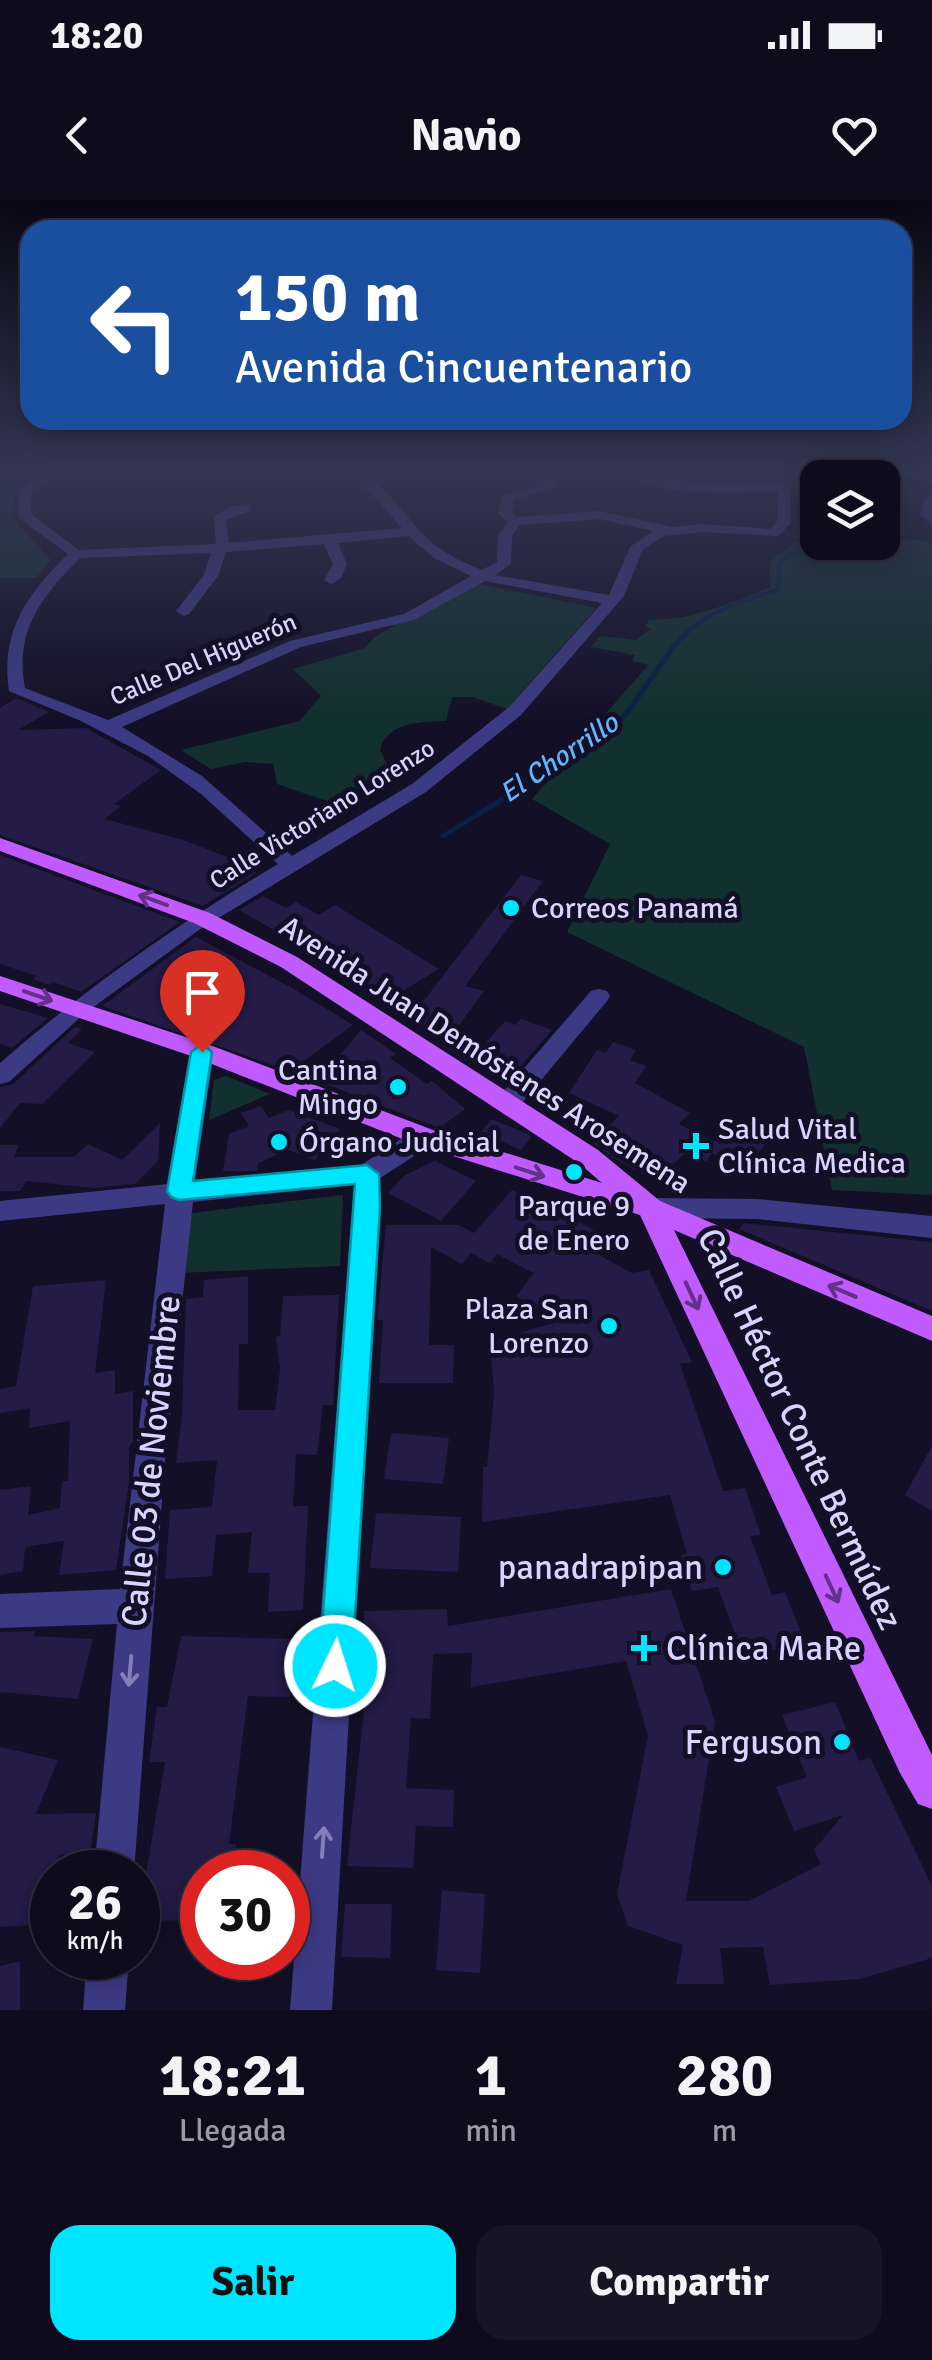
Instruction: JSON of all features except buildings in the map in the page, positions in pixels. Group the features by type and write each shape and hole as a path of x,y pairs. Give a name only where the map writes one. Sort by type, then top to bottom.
{"main road":[{"name":"Avenida Juan Demóstenes Arosemena","path":"0,844 202,918 290,962 589,1157 650,1208 932,1329"},
{"path":"0,983 202,1052 424,1137 650,1208"},
{"name":"Calle Héctor Conte Bermúdez","path":"650,1208 913,1760 932,1790"}],"street":[{"path":"76,554 37,592 9,628 4,668 8,696 60,704 107,727 193,779 293,867"},
{"path":"184,611 211,576 219,554"},
{"path":"332,580 341,570 337,554"},
{"path":"437,554 486,576 613,600"},
{"path":"486,576 504,564 504,554"},
{"name":"Calle Victoriano Lorenzo","path":"0,1076 76,1009 202,918 293,867 419,788 515,712 613,600 633,554"},
{"name":"Calle Del Higuerón","path":"107,727 296,644 408,618 486,576"},
{"path":"508,1103 599,996"},
{"name":"Calle 03 de Noviembre","path":"116,1850 136,1606 179,1191 202,1052"},
{"path":"0,1211 367,1174 424,1137"},
{"path":"329,2010 309,2010 367,1227 367,1174"},
{"path":"650,1208 758,1209 932,1227"},
{"path":"0,1611 136,1606"},
{"path":"104,2010 106,1980"}],"green space":[{"path":"0,554 46,554 51,560 36,578 0,578"},
{"path":"779,554 800,554 800,560 900,560 900,554 932,554 932,1195 832,1190 804,1047 567,932 610,844 532,799 648,665 632,661 635,655 591,647 600,636 636,640 651,629 645,626 649,620 696,614 771,587 769,562"},
{"path":"466,581 596,608 507,709 473,697 452,697 446,721 407,725 384,740 380,750 387,764 378,785 345,792 330,802 277,784 273,764 245,762 211,769 181,750 299,721 321,696 293,669 365,648 375,637"},
{"path":"226,1076 270,1094 209,1120 214,1080"},
{"path":"343,1195 340,1266 179,1273 192,1213"}],"waterway":[{"name":"El Chorrillo","path":"672,649 706,618 778,589 780,562 791,554"},
{"name":"El Chorrillo","path":"443,836 551,769 624,717 674,646"}],"place":[{"name":"Correos Panamá","path":"511,908"},
{"name":"Cantina Mingo","path":"398,1087"},
{"name":"Órgano Judicial","path":"279,1142"},
{"name":"Salud Vital Clínica Medica","path":"696,1146"},
{"name":"Parque 9 de Enero","path":"574,1172"},
{"name":"Plaza San Lorenzo","path":"609,1326"},
{"name":"panadrapipan","path":"723,1567"},
{"name":"Clínica MaRe","path":"644,1648"},
{"name":"Ferguson","path":"842,1742"}],"route":[{"path":"202,1052 179,1191 367,1174 368,1207 335,1666"}]}
